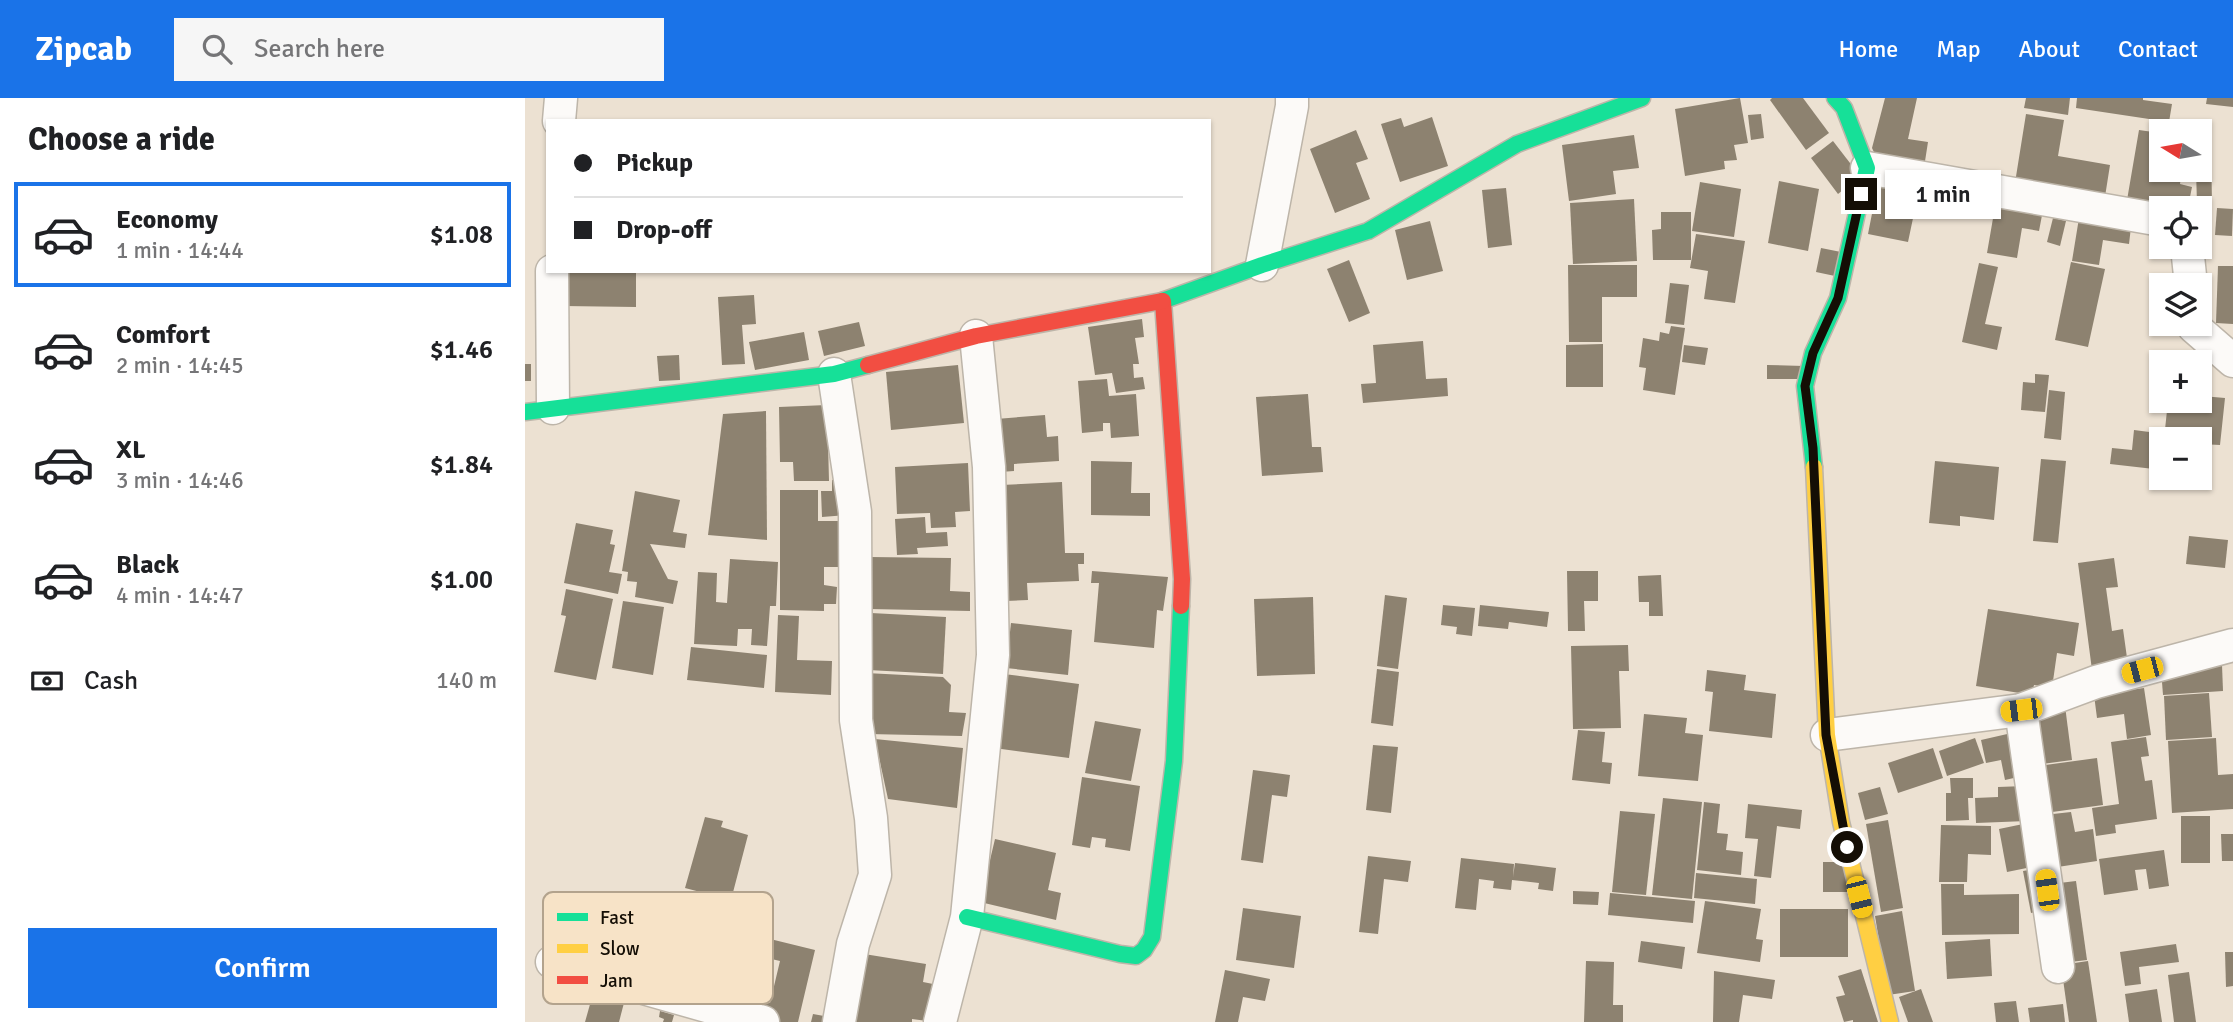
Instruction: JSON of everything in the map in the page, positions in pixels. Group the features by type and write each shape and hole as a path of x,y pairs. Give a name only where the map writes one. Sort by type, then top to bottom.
{"street":[{"path":"559,119 561,98"},
{"path":"1262,265 1292,98"},
{"path":"552,273 539,410 834,374 976,336 1163,300 1368,231 1517,144 1642,98"},
{"path":"1835,98 1844,108 1867,168 1838,298 1813,353 1805,386 1813,448 1826,735 1841,822 1889,1022"},
{"path":"1867,168 2149,218"},
{"path":"967,917 1136,956 1144,950 1152,937 1174,761 1182,579 1163,300"},
{"path":"940,1022 967,917 993,655 989,467 976,336"},
{"path":"2205,336 2233,361"},
{"path":"834,374 855,512 856,720 871,818 875,875 853,944 839,1022"},
{"path":"1826,735 2021,710 2096,682 2233,645"},
{"path":"2021,710 2058,967"},
{"path":"670,1004 692,1012 763,1022"}],"building":[{"path":"1740,98 1748,143 1734,145 1737,160 1724,161 1725,169 1685,176 1675,109"},
{"path":"1803,98 1829,133 1806,150 1770,100"},
{"path":"1885,98 1917,98 1908,139 1928,142 1923,174 1880,165 1872,148"},
{"path":"2026,98 2070,98 2068,115 2024,108"},
{"path":"2077,98 2143,98 2172,104 2170,119 2149,119 2076,108"},
{"path":"2207,98 2233,98 2233,107 2206,104"},
{"path":"1761,114 1764,138 1751,140 1748,115"},
{"path":"2026,114 2064,120 2058,156 2110,165 2104,203 2014,189"},
{"path":"1432,117 1448,166 1400,182 1381,124 1401,118 1404,127"},
{"path":"1356,130 1368,159 1356,163 1370,199 1335,213 1310,149"},
{"path":"2139,130 2149,131 2149,182 2180,182 2192,187 2190,196 2149,196 2149,207 2126,206"},
{"path":"1634,135 1639,168 1613,171 1616,194 1569,201 1562,145"},
{"path":"1833,141 1860,176 1838,194 1811,158"},
{"path":"1879,178 1972,197 1968,215 1916,204 1908,242 1868,234"},
{"path":"1779,181 1819,189 1808,251 1768,243"},
{"path":"1700,182 1741,189 1734,237 1692,231"},
{"path":"2196,182 2212,182 2212,196 2197,196"},
{"path":"1506,188 1512,245 1488,248 1482,190"},
{"path":"1634,199 1637,261 1573,264 1570,203"},
{"path":"1996,201 2043,210 2039,231 2022,228 2017,258 1987,253"},
{"path":"2217,208 2233,209 2232,236 2215,235"},
{"path":"1661,212 1691,212 1691,260 1653,260 1652,230 1661,229"},
{"path":"2053,218 2066,221 2060,246 2047,242"},
{"path":"2079,218 2131,227 2129,244 2103,240 2099,265 2072,261"},
{"path":"1430,221 1443,271 1407,280 1395,230"},
{"path":"1696,234 1745,241 1735,303 1704,299 1708,271 1690,268"},
{"path":"1821,248 1841,252 1835,276 1816,272"},
{"path":"1349,260 1370,313 1349,322 1327,269"},
{"path":"2071,262 2105,269 2088,347 2055,340"},
{"path":"1979,263 1998,267 1985,324 2002,327 1997,350 1962,342"},
{"path":"1568,265 1637,265 1637,297 1602,297 1602,342 1569,342"},
{"path":"2218,266 2233,266 2233,324 2216,323"},
{"path":"563,273 636,273 636,307 564,306"},
{"path":"1670,283 1689,285 1684,325 1665,323"},
{"path":"754,295 756,324 742,325 745,364 722,365 718,297"},
{"path":"1142,319 1144,337 1135,338 1139,364 1133,364 1134,378 1143,377 1145,389 1116,393 1112,373 1095,375 1088,327"},
{"path":"859,322 865,346 824,356 818,331"},
{"path":"1671,326 1685,328 1675,395 1643,390 1646,368 1639,367 1643,338 1659,341 1660,332 1669,334"},
{"path":"804,332 809,360 755,370 749,342"},
{"path":"1423,341 1426,379 1447,378 1448,396 1363,403 1361,384 1376,383 1373,345"},
{"path":"1603,344 1603,387 1566,387 1566,345"},
{"path":"1684,345 1708,348 1705,365 1682,362"},
{"path":"679,355 680,380 659,381 657,356"},
{"path":"525,364 531,364 531,381 525,381"},
{"path":"958,365 964,423 891,430 886,372"},
{"path":"1767,365 1804,366 1803,379 1767,379"},
{"path":"2035,374 2049,375 2045,412 2021,410 2023,382 2035,383"},
{"path":"1107,379 1109,396 1136,394 1139,436 1111,438 1110,423 1103,423 1103,431 1082,433 1078,381"},
{"path":"2049,390 2065,392 2061,440 2044,438"},
{"path":"1308,394 1312,447 1321,447 1323,472 1262,476 1256,397"},
{"path":"2212,397 2225,398 2220,445 2212,445 2212,427 2165,427 2167,413 2212,413"},
{"path":"827,405 829,481 794,481 793,462 780,462 779,407"},
{"path":"766,411 767,540 708,535 723,414"},
{"path":"1045,415 1047,437 1058,436 1059,461 1014,464 1014,471 1000,472 996,419"},
{"path":"2134,430 2149,432 2149,468 2110,464 2112,448 2132,450"},
{"path":"2041,459 2066,461 2058,543 2033,541"},
{"path":"1091,461 1132,462 1131,493 1150,493 1150,516 1091,515"},
{"path":"1935,461 1999,467 1994,520 1960,516 1960,526 1929,523"},
{"path":"968,463 970,511 955,512 956,527 931,528 930,513 897,514 895,467"},
{"path":"845,479 847,515 822,517 821,491 832,491 832,480"},
{"path":"1062,482 1065,553 1084,553 1084,564 1078,564 1079,581 1027,583 1028,600 1006,601 1001,485"},
{"path":"780,490 818,490 818,521 841,521 853,583 838,583 838,567 824,567 824,585 837,587 836,604 824,604 824,611 780,610"},
{"path":"635,491 680,500 673,532 687,534 685,548 650,544 668,579 678,581 673,604 635,597 637,582 627,581 628,572 622,571"},
{"path":"925,517 926,533 947,532 948,546 917,548 918,554 897,555 895,519"},
{"path":"576,523 613,530 610,544 615,545 609,572 622,574 618,594 564,583"},
{"path":"2189,536 2228,540 2225,568 2186,564"},
{"path":"870,557 951,558 950,591 970,592 970,611 869,609"},
{"path":"2114,558 2118,587 2106,588 2112,631 2123,629 2128,665 2092,670 2078,563"},
{"path":"730,559 778,562 776,606 770,606 767,646 751,645 752,629 738,629 737,646 694,644 698,572 717,573 716,602 727,603"},
{"path":"1092,571 1168,577 1163,611 1157,610 1154,648 1094,642 1099,583 1091,583"},
{"path":"1567,571 1598,571 1598,601 1584,601 1585,631 1568,631"},
{"path":"1661,575 1663,616 1649,616 1649,602 1639,602 1638,576"},
{"path":"566,589 613,599 596,680 554,672 566,616 561,615"},
{"path":"1385,595 1407,598 1398,669 1377,666"},
{"path":"1313,597 1315,674 1257,676 1254,599"},
{"path":"623,601 664,607 653,675 612,668"},
{"path":"1443,605 1475,608 1472,636 1456,634 1457,627 1441,625"},
{"path":"1480,605 1549,612 1547,627 1509,622 1508,629 1478,626"},
{"path":"1988,609 2079,623 2074,656 2057,653 2052,688 2034,685 2032,695 1976,686"},
{"path":"871,613 946,617 943,674 868,670"},
{"path":"778,615 799,616 797,660 832,661 831,695 775,692"},
{"path":"1011,623 1072,630 1068,675 1006,668"},
{"path":"1628,645 1629,671 1619,671 1621,728 1573,729 1571,646"},
{"path":"691,647 767,655 764,688 687,680"},
{"path":"2222,665 2223,691 2163,695 2161,669"},
{"path":"1377,669 1399,672 1393,726 1371,723"},
{"path":"1707,670 1746,675 1744,690 1776,694 1772,738 1709,731 1713,692 1705,691"},
{"path":"866,673 943,677 951,685 949,712 966,713 962,736 868,734"},
{"path":"1004,674 1079,684 1069,758 994,748"},
{"path":"2144,688 2151,735 2127,739 2124,714 2097,718 2094,695"},
{"path":"2209,693 2212,737 2166,740 2164,696"},
{"path":"2065,706 2072,760 2042,764 2035,709"},
{"path":"1644,714 1687,718 1685,733 1703,735 1698,781 1638,776"},
{"path":"1095,721 1141,729 1131,781 1085,773"},
{"path":"1578,730 1605,732 1602,762 1612,763 1610,784 1572,780"},
{"path":"2016,732 2027,775 2005,780 2001,760 1986,763 1981,740"},
{"path":"2146,737 2149,756 2141,757 2145,781 2152,780 2157,819 2115,825 2116,833 2096,836 2092,808 2119,804 2111,742"},
{"path":"1975,738 1984,763 1947,776 1939,751"},
{"path":"2216,738 2218,775 2233,774 2233,809 2172,813 2168,741"},
{"path":"875,739 963,748 957,808 888,799"},
{"path":"1373,745 1398,747 1391,813 1366,810"},
{"path":"1933,748 1943,778 1898,793 1888,763"},
{"path":"2097,758 2103,805 2045,813 2038,766"},
{"path":"1253,770 1290,775 1287,797 1272,795 1263,863 1241,860"},
{"path":"1082,777 1140,786 1130,851 1105,847 1106,839 1092,837 1090,848 1072,845"},
{"path":"1950,778 1973,778 1973,798 1968,798 1969,820 1946,821 1946,793 1951,793"},
{"path":"2025,786 2027,821 1976,823 1975,798 1998,797 1998,787"},
{"path":"1880,787 1888,814 1865,820 1858,793"},
{"path":"1663,798 1702,802 1692,899 1652,895"},
{"path":"1704,802 1720,804 1717,833 1728,834 1726,850 1743,852 1741,875 1697,870"},
{"path":"1748,804 1802,810 1800,829 1777,826 1771,878 1754,876 1758,839 1745,838"},
{"path":"1620,811 1655,814 1646,895 1612,892"},
{"path":"2071,812 2075,832 2093,829 2097,861 2051,868 2044,815"},
{"path":"2181,816 2210,816 2210,863 2181,863"},
{"path":"705,817 723,821 721,827 748,835 733,892 700,892 685,888"},
{"path":"1888,820 1903,908 1881,912 1866,824"},
{"path":"2028,823 2037,866 2007,872 1999,829"},
{"path":"1941,825 1991,826 1991,855 1968,854 1967,882 1939,882"},
{"path":"2221,834 2233,834 2233,861 2222,861"},
{"path":"995,839 1056,853 1048,890 1061,893 1056,920 980,902"},
{"path":"2164,850 2169,886 2149,889 2146,869 2135,870 2138,890 2104,895 2099,859"},
{"path":"1368,856 1411,861 1408,882 1384,879 1378,934 1359,932"},
{"path":"1461,858 1514,864 1513,877 1515,863 1556,868 1553,891 1538,889 1539,883 1512,880 1511,890 1493,888 1494,881 1479,879 1476,910 1455,908"},
{"path":"1823,862 1847,862 1847,892 1823,892"},
{"path":"2039,868 2047,909 2031,913 2023,871"},
{"path":"1696,873 1757,879 1755,904 1694,898"},
{"path":"2076,881 2087,960 2062,963 2051,884"},
{"path":"1941,884 1964,884 1964,895 2019,894 2019,934 1942,935"},
{"path":"1573,891 1599,892 1598,905 1573,904"},
{"path":"1610,893 1695,901 1693,923 1608,915"},
{"path":"1705,901 1761,909 1756,939 1763,940 1760,962 1697,953"},
{"path":"1243,908 1301,916 1294,968 1236,960"},
{"path":"1780,909 1848,909 1848,957 1780,957"},
{"path":"1902,911 1915,991 1888,995 1875,916"},
{"path":"1990,939 1992,976 1947,979 1945,942"},
{"path":"773,940 815,950 798,1022 773,1022 756,1018 759,1004 773,1004 773,990 780,961 773,959"},
{"path":"1641,941 1685,947 1682,969 1638,962"},
{"path":"2176,944 2179,962 2139,967 2141,984 2125,986 2120,952"},
{"path":"2225,952 2233,952 2233,986 2226,987"},
{"path":"858,953 926,964 923,982 933,984 927,1021 912,1019 912,1022 846,1022"},
{"path":"1586,961 1614,962 1613,1005 1623,1005 1623,1022 1584,1022"},
{"path":"2088,961 2097,1022 2069,1022 2061,965"},
{"path":"1861,969 1878,1022 1844,1022 1836,997 1845,995 1838,976"},
{"path":"1225,970 1270,979 1265,1001 1243,997 1238,1022 1215,1022"},
{"path":"1714,971 1775,980 1772,999 1743,995 1739,1022 1713,1022"},
{"path":"2189,972 2196,1022 2174,1022 2168,975"},
{"path":"1921,989 1933,1022 1908,1022 1899,997"},
{"path":"2157,989 2162,1022 2129,1022 2125,994"},
{"path":"2016,1001 2019,1022 1996,1022 1994,1003"},
{"path":"590,1004 624,1004 619,1022 585,1022"},
{"path":"2063,1004 2065,1022 2030,1022 2028,1008"},
{"path":"660,1011 674,1015 672,1022 663,1022 664,1019 659,1017"},
{"path":"813,1014 835,1018 835,1022 811,1022"}],"traffic: fast":[{"path":"1162,301 1368,231 1517,144 1642,98"},
{"path":"1814,467 1805,386 1813,353 1838,298 1867,168 1844,108 1835,98"},
{"path":"525,412 834,374 868,365"},
{"path":"967,917 1120,954 1136,956 1144,950 1152,937 1174,761 1181,606"}],"traffic: slow":[{"path":"1814,467 1827,735 1841,822 1890,1022"}],"traffic: jam":[{"path":"868,365 976,336 1162,301"},
{"path":"1163,301 1182,579 1181,606"}],"route":[{"path":"1847,847 1826,735 1813,448 1805,386 1813,353 1838,298 1861,194"}]}
